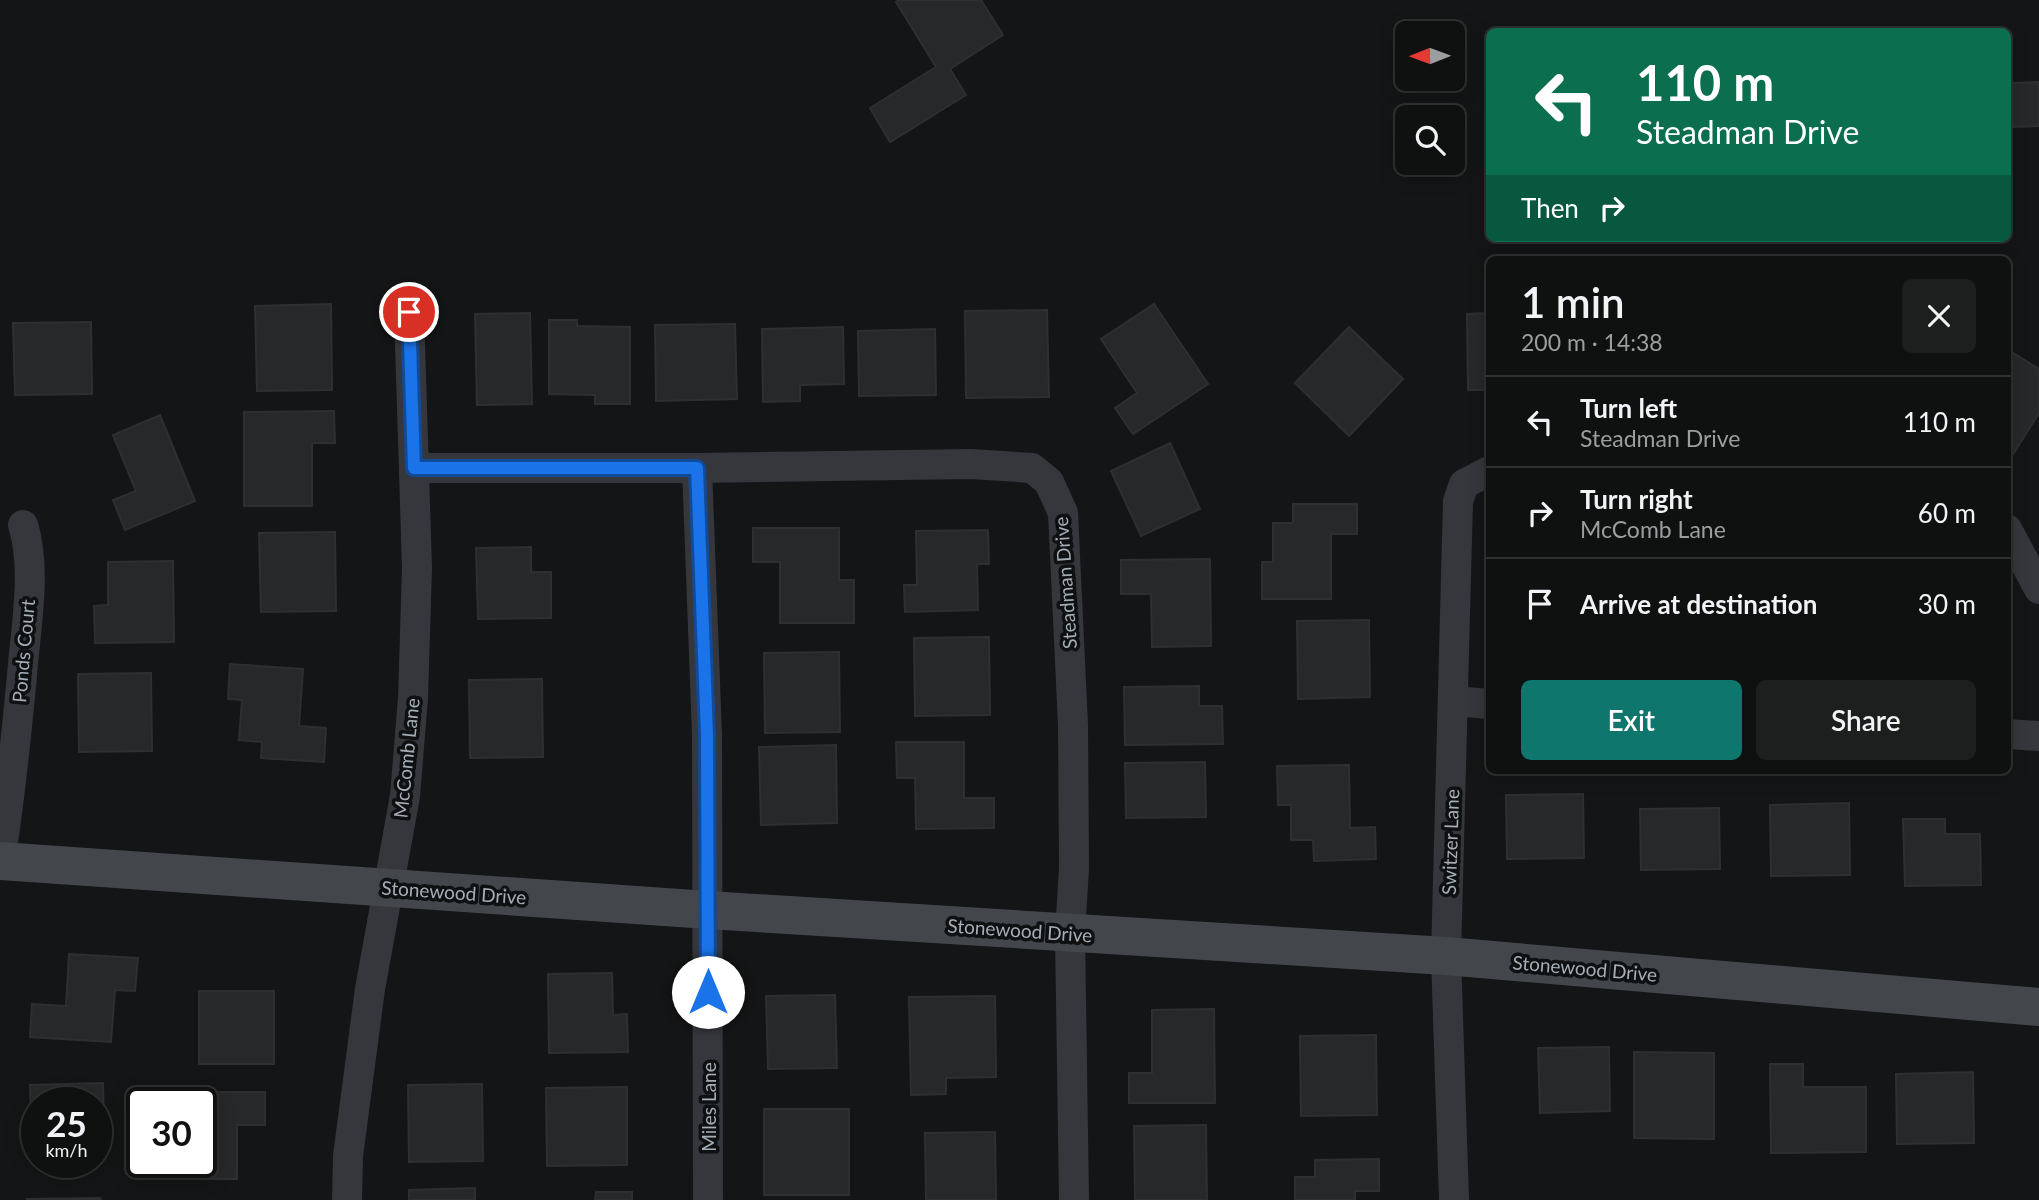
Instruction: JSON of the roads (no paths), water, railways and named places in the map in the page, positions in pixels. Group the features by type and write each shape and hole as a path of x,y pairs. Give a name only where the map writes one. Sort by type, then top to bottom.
{"street":[{"name":"McComb Lane","path":"347,1200 350,1142 370,989 405,796 412,698 417,568 409,312"},
{"name":"Steadman Drive","path":"414,468 971,464 1032,468 1049,482 1063,513 1072,712 1074,868 1070,933 1074,1200"},
{"name":"Miles Lane","path":"697,468 707,735 708,1200"},
{"name":"Switzer Lane","path":"1454,1200 1446,956 1458,501 1477,477"},
{"name":"Ponds Court","path":"0,861 11,794 28,605 28,541 23,525"},
{"path":"2011,536 2039,589"},
{"path":"1454,701 1486,704"},
{"path":"2011,734 2039,736"},
{"name":"Stonewood Drive","path":"0,861 708,910 1446,956 2039,1007"}]}
